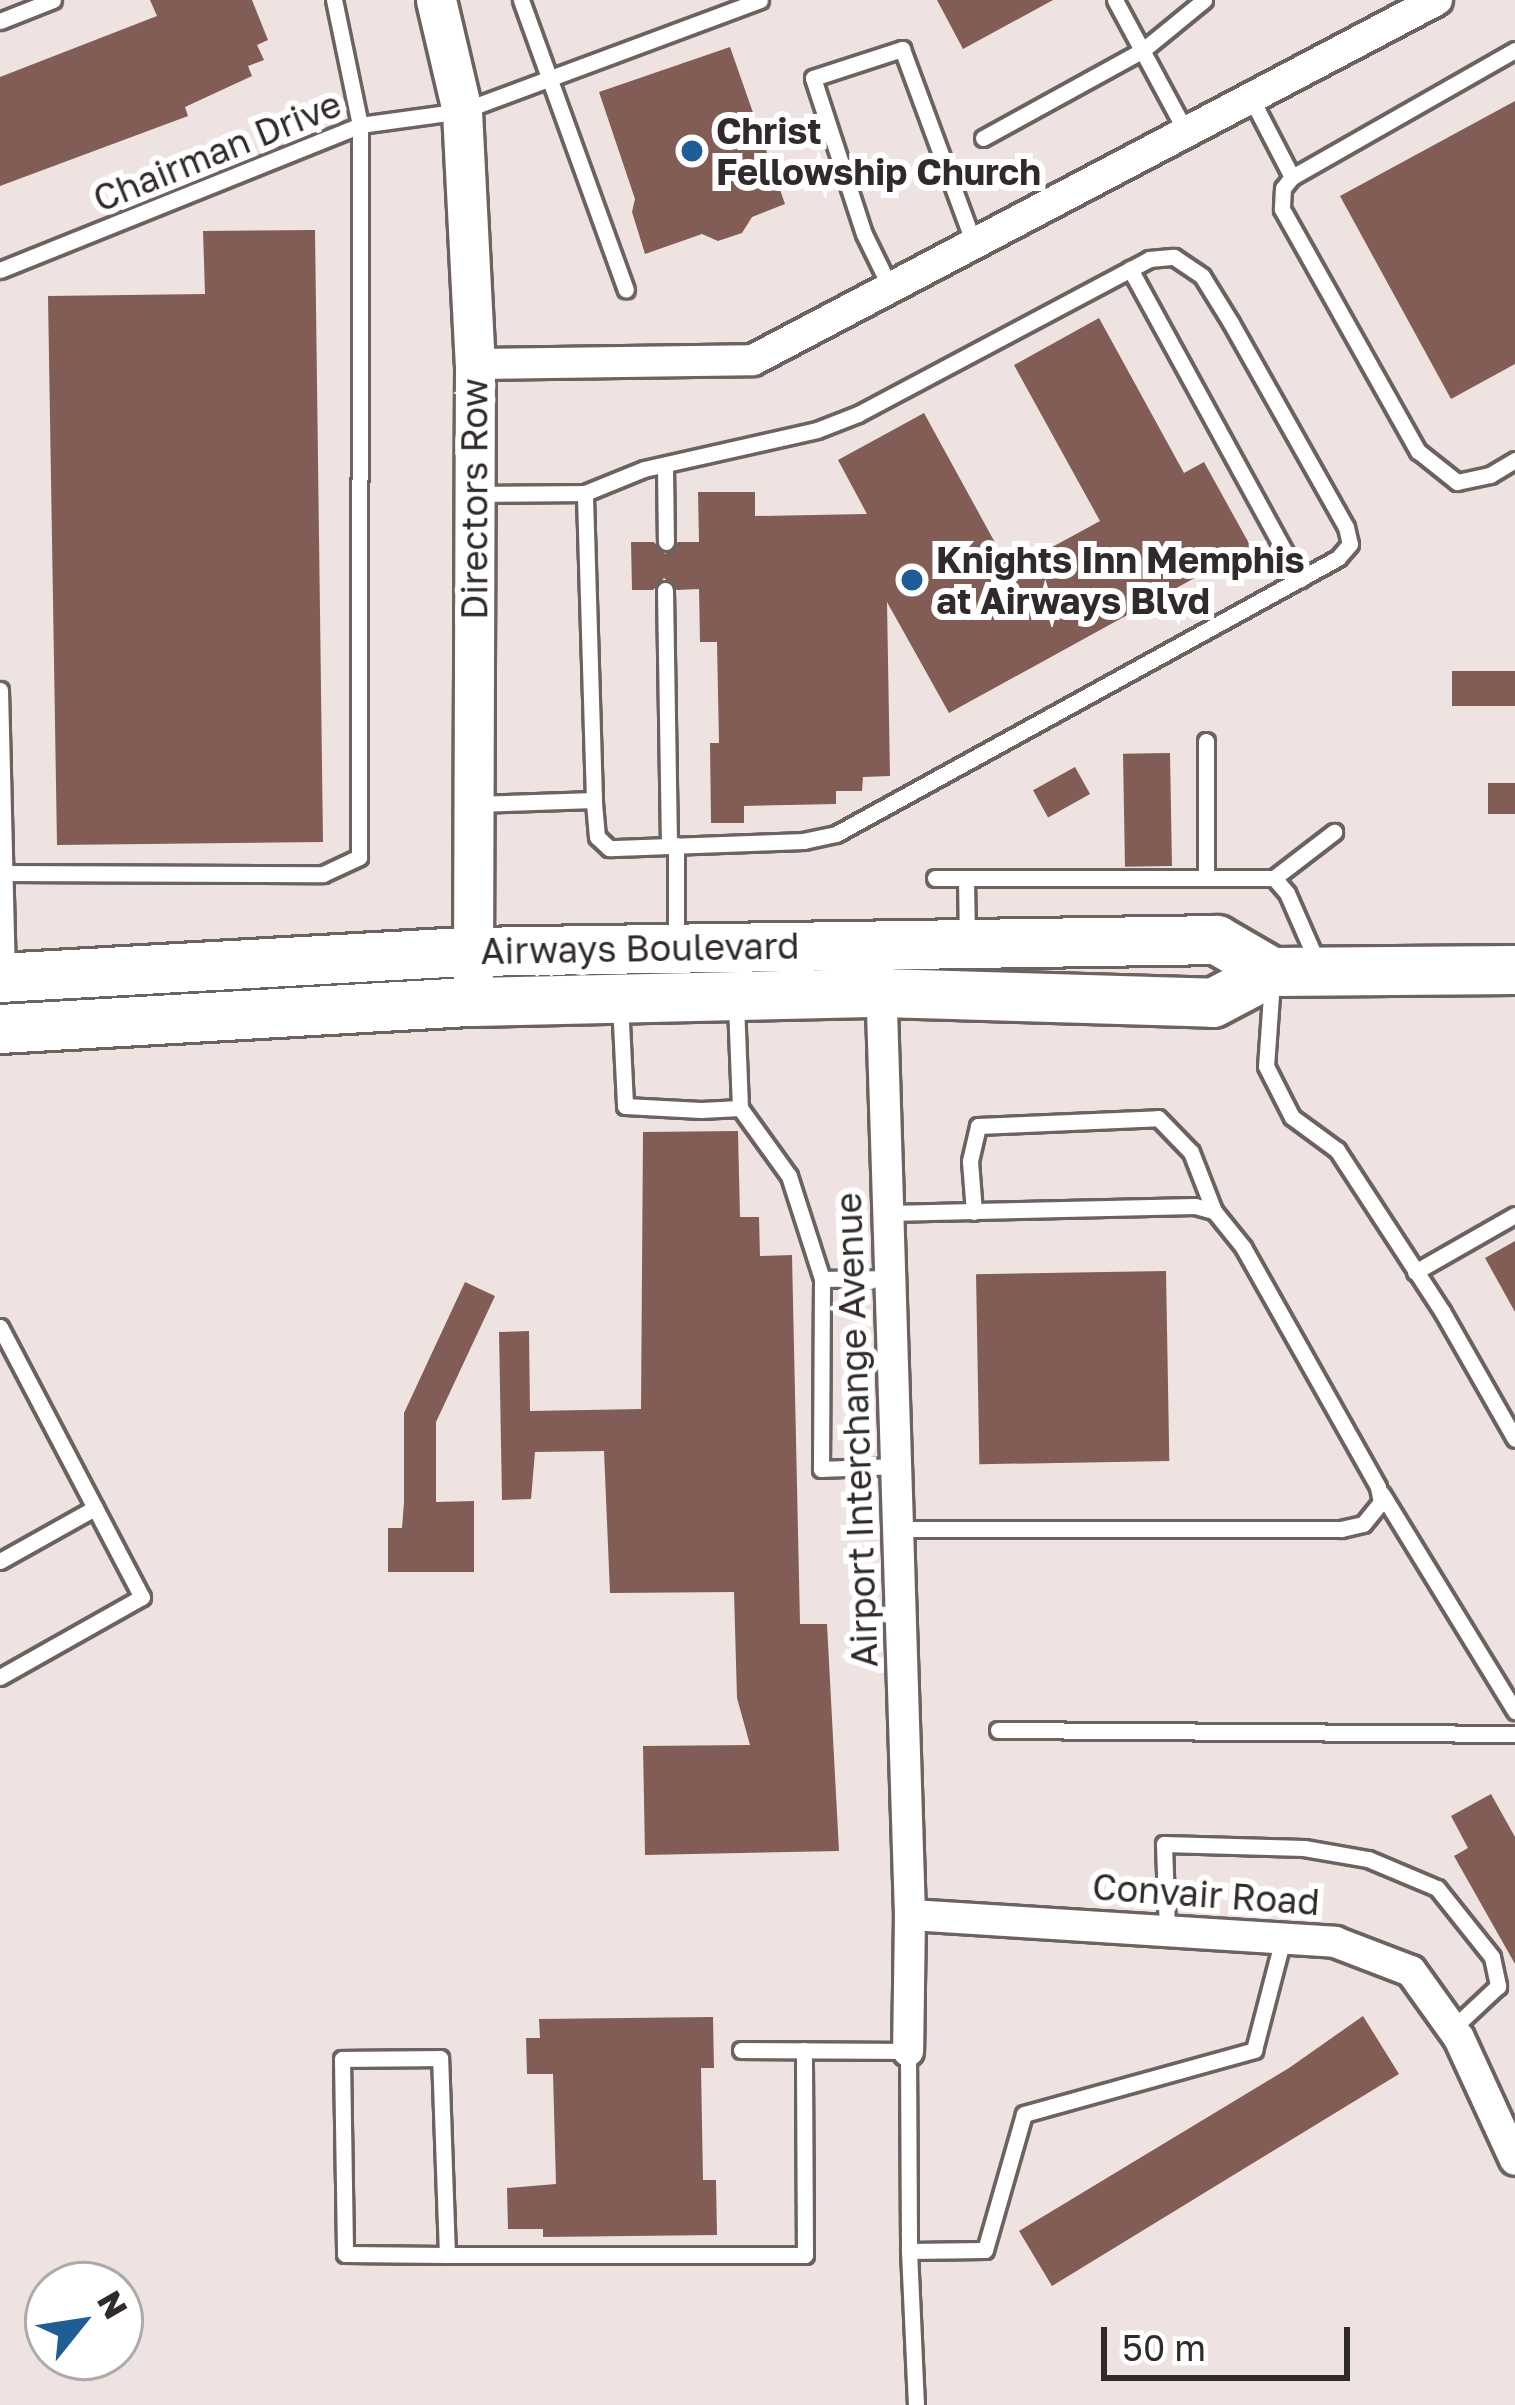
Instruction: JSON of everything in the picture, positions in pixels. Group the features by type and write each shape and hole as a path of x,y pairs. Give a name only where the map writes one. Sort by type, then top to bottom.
{"main road":[{"name":"Airways Boulevard","path":"2,984 472,952 967,942 1217,940 1272,972"},
{"name":"Airways Boulevard","path":"0,1029 474,1002 882,994 1213,1003 1272,972 1515,970"}],"street":[{"name":"Directors Row","path":"436,0 462,111 475,364 474,1002"},
{"path":"475,364 753,360 1437,0"},
{"name":"Airport Interchange Avenue","path":"880,943 910,1915"},
{"path":"908,2051 910,1915"},
{"name":"Convair Road","path":"910,1915 1335,1942 1411,1971 1453,2029 1515,2160"}],"lane":[{"path":"0,21 53,0"},
{"path":"1,873 323,874 358,857 360,125 334,0"},
{"path":"521,0 626,290"},
{"name":"Chairman Drive","path":"0,270 360,125 462,111 760,0"},
{"path":"1115,0 1186,132"},
{"path":"982,138 1143,50 1204,0"},
{"path":"890,287 864,234 813,78 902,49 974,244"},
{"path":"1515,50 1292,177 1283,188 1282,209 1418,451 1457,482 1490,475 1515,460"},
{"path":"1251,98 1292,177"},
{"path":"474,494 585,493 605,481 817,430 858,414 1149,259 1174,256 1202,276 1346,527 1350,544 1338,558 1300,580 836,834 805,841 600,844 594,800 585,493"},
{"path":"1130,269 1300,580"},
{"path":"665,465 666,542"},
{"path":"665,590 676,947"},
{"path":"0,690 2,984"},
{"path":"1205,741 1205,876"},
{"path":"473,805 594,800"},
{"path":"935,878 1274,878 1334,832"},
{"path":"966,878 967,942"},
{"path":"1274,878 1287,892 1322,972"},
{"path":"1272,972 1266,1066 1292,1117 1337,1150 1515,1439"},
{"path":"736,997 740,1108 788,1176 822,1279 821,1469 896,1466"},
{"path":"620,999 626,1106 740,1108"},
{"path":"974,1212 970,1161 978,1126 1158,1118 1191,1152 1214,1211 1243,1246 1378,1487 1515,1712"},
{"path":"888,1214 1196,1205 1214,1211"},
{"path":"1415,1272 1515,1215"},
{"path":"822,1279 890,1278"},
{"path":"0,1327 142,1597 0,1677"},
{"path":"898,1529 1341,1529 1376,1514 1378,1487"},
{"path":"0,1561 95,1508"},
{"path":"998,1730 1515,1734"},
{"path":"1167,1931 1164,1844 1304,1848 1368,1859 1437,1888 1492,1957 1498,1986 1453,2029"},
{"path":"909,2251 985,2250 1024,2114 1254,2050 1283,1938"},
{"path":"741,2050 908,2051 916,2405"},
{"path":"447,2254 440,2058 342,2059 345,2254 447,2254 806,2254 804,2050"}],"building":[{"path":"150,0 252,0 268,40 257,45 264,60 248,66 252,76 185,107 188,116 0,186 0,77 157,16"},
{"path":"937,0 1053,0 963,49"},
{"path":"730,47 785,204 752,217 742,233 718,241 702,234 645,254 632,212 635,199 599,92"},
{"path":"1515,101 1515,364 1451,399 1340,196"},
{"path":"315,230 323,842 57,845 48,296 205,294 203,231"},
{"name":"Knights Inn Memphis at Airways Blvd","path":"1099,318 1184,473 1204,462 1251,547 949,713 887,602 890,776 863,777 862,791 836,791 836,804 744,806 744,823 711,823 710,743 719,743 717,642 700,642 699,589 677,590 664,578 653,590 632,590 631,542 654,542 665,554 678,542 699,542 698,492 755,492 755,516 867,514 838,460 924,413 1010,570 1100,521 1014,365"},
{"path":"1452,671 1515,671 1515,706 1452,706"},
{"path":"1170,753 1172,866 1125,867 1123,754"},
{"path":"1075,767 1090,794 1048,817 1033,790"},
{"path":"1488,783 1515,783 1515,814 1488,814"},
{"path":"738,1131 740,1217 759,1217 760,1256 792,1255 800,1624 827,1624 839,1851 645,1855 643,1746 750,1745 737,1698 734,1592 610,1593 604,1451 535,1452 531,1499 502,1500 499,1332 529,1331 530,1411 641,1409 643,1132"},
{"path":"1515,1241 1515,1312 1485,1258"},
{"path":"1166,1271 1169,1461 979,1464 976,1274"},
{"path":"465,1282 495,1296 436,1422 436,1502 474,1501 474,1572 388,1572 388,1528 402,1528 404,1413"},
{"path":"1491,1794 1515,1837 1515,1964 1454,1856 1468,1848 1451,1816"},
{"path":"1363,2016 1399,2074 1052,2286 1019,2231 1289,2068"},
{"path":"713,2017 714,2068 701,2068 703,2180 716,2180 717,2235 543,2237 543,2229 508,2229 507,2188 556,2184 553,2074 527,2074 526,2038 540,2038 539,2019"}],"place":[{"name":"Christ Fellowship Church","path":"692,151"},
{"name":"Knights Inn Memphis at Airways Blvd","path":"912,580"}]}
